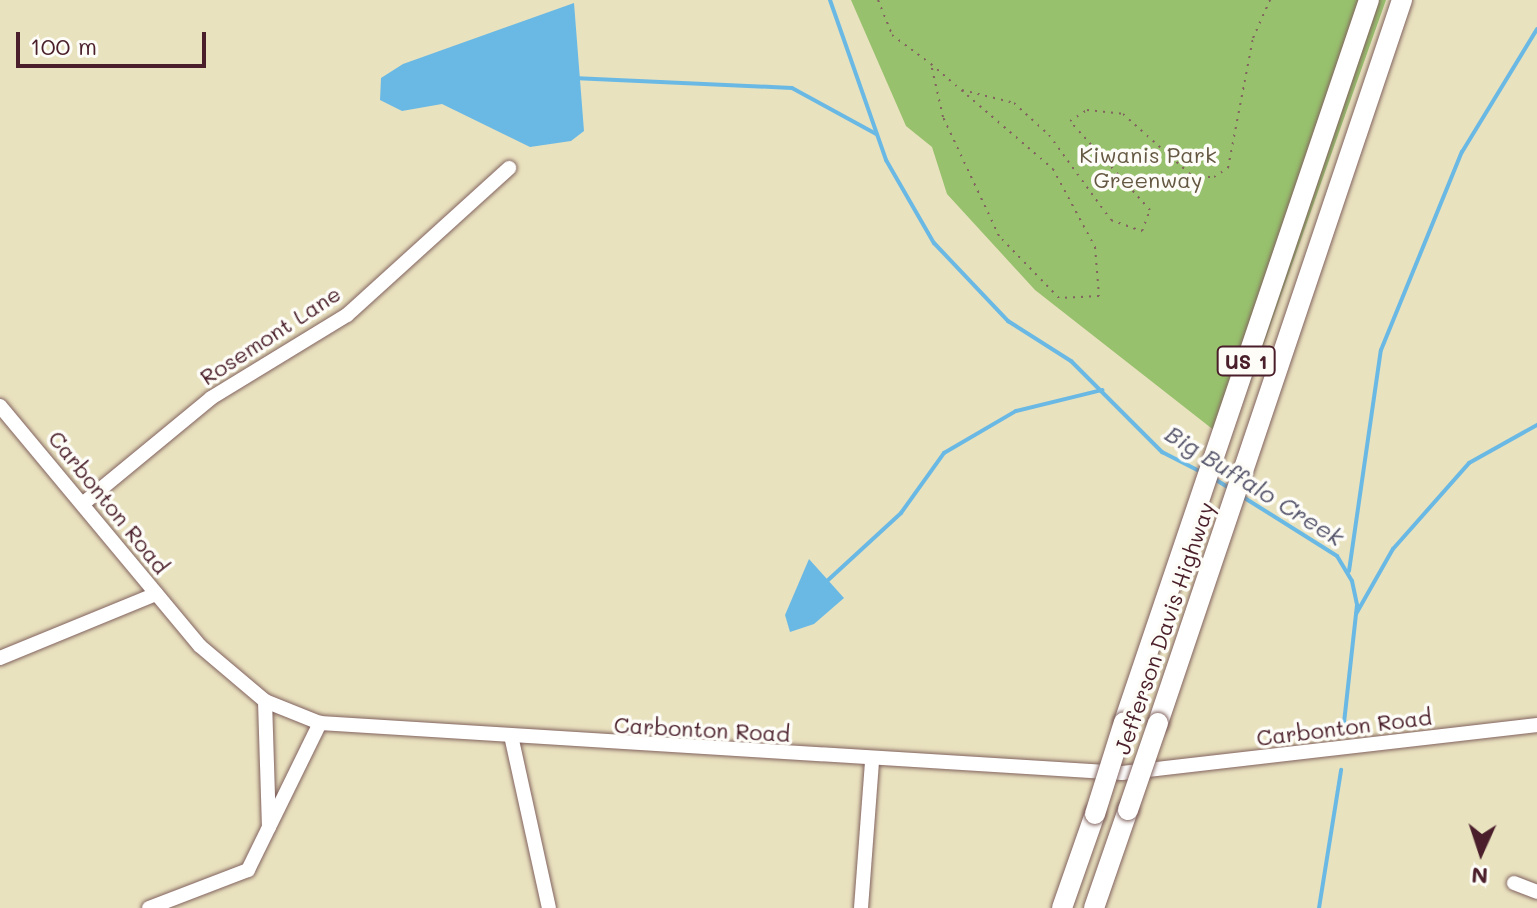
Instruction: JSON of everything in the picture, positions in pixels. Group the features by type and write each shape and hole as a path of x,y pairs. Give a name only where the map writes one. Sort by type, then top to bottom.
{"highway":[{"name":"Jefferson Davis Highway","path":"1062,908 1369,0"},
{"name":"Jefferson Davis Highway","path":"1094,908 1402,0"}],"street":[{"name":"Rosemont Lane","path":"85,502 211,398 347,315 509,168"},
{"name":"Carbonton Road","path":"0,406 85,502 200,646 265,701 320,723 512,740 872,762 1122,773 1537,725"},
{"path":"0,658 156,594"},
{"path":"265,701 269,827"},
{"path":"149,908 248,870 320,723"},
{"path":"512,740 549,908"},
{"path":"861,908 872,762"},
{"path":"1514,883 1537,892"}],"path":[{"path":"878,0 892,35 931,64 1053,169 1095,247 1099,296 1059,298 999,236 943,117 931,64"},
{"path":"962,90 1014,103 1049,135 1111,220 1142,231 1152,219 1146,203 1070,121 1087,110 1123,114 1192,176 1214,177 1228,168 1253,38 1270,0"}],"green space":[{"name":"Kiwanis Park Greenway","path":"851,0 1386,0 1229,442 1035,290 947,194 932,147 906,126"}],"water":[{"path":"574,3 584,131 571,141 530,147 442,104 402,111 380,100 381,78 403,64"},
{"path":"809,559 844,598 814,624 790,632 785,615"}],"waterway":[{"name":"Big Buffalo Creek","path":"830,0 886,160 934,243 1008,321 1071,361 1162,452 1201,472"},
{"path":"1349,571 1381,350 1462,152 1537,29"},
{"path":"573,78 792,88 876,134"},
{"path":"826,582 901,513 944,453 1016,411 1102,390"},
{"path":"1356,614 1393,549 1469,463 1537,425"},
{"name":"Big Buffalo Creek","path":"1213,478 1229,488"},
{"name":"Big Buffalo Creek","path":"1243,497 1337,556 1352,581 1357,605 1343,731"},
{"name":"Big Buffalo Creek","path":"1319,908 1341,770"}]}
